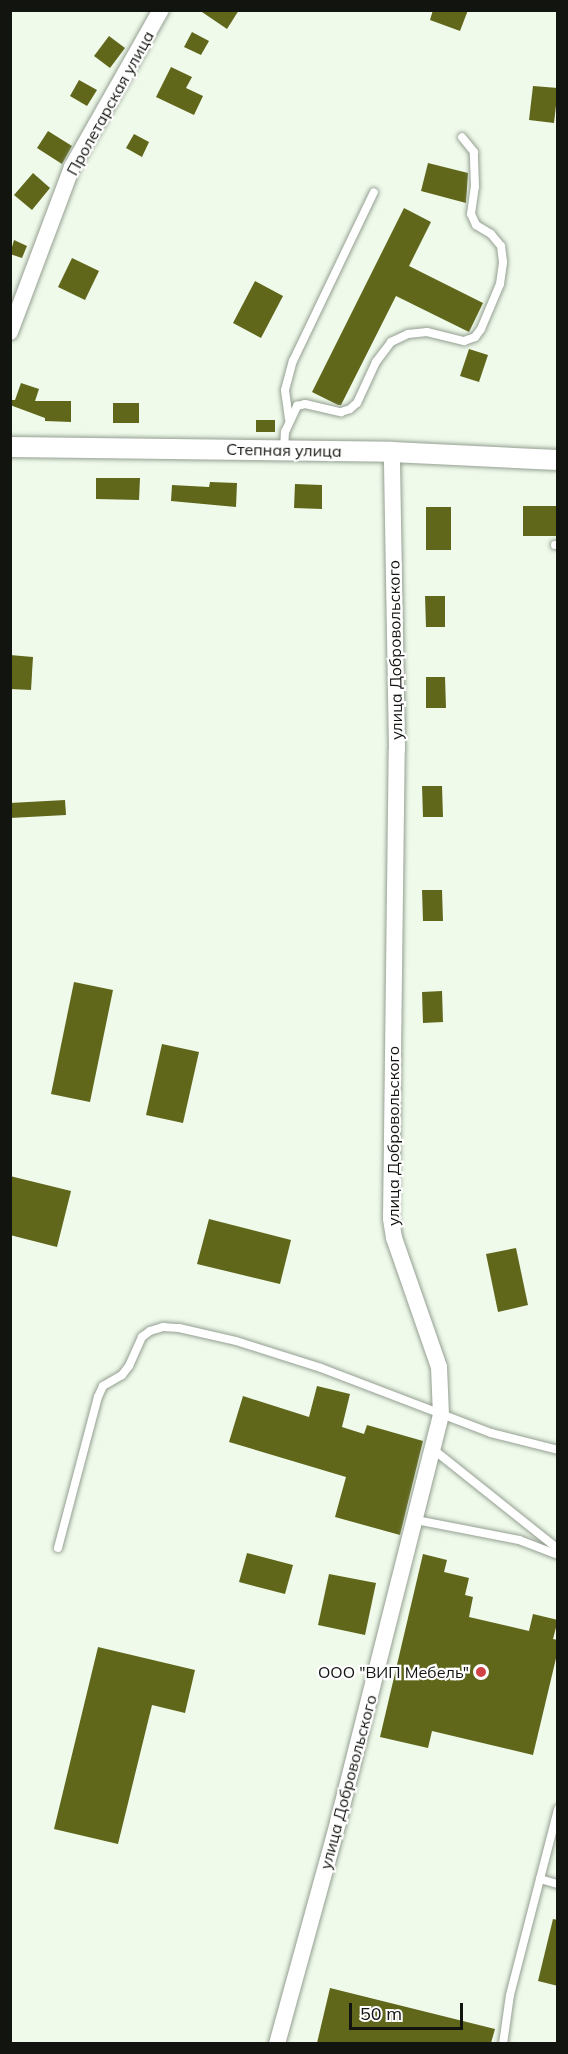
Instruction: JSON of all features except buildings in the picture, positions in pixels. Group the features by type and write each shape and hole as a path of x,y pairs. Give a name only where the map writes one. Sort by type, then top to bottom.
{"street":[{"name":"Пролетарская улица","path":"10,332 72,167 161,10"},
{"name":"Степная улица","path":"10,447 392,452 558,460"},
{"name":"улица Добровольского","path":"277,2043 416,1520 441,1415 439,1367 394,1238 391,1218 397,750 392,452"}],"lane":[{"path":"289,419 297,406 305,404 341,411 350,410 357,403 376,362 391,342 408,334 427,332 464,341 475,337 482,328 500,284 503,262 501,246 491,234 476,225 471,214 475,187 474,152 462,137"},
{"path":"284,450 289,419 285,390 293,361 374,192"},
{"path":"58,1548 98,1397 103,1386 122,1375 142,1338 150,1331 163,1327 180,1328 236,1341 321,1368 491,1433 558,1450"},
{"path":"434,1450 558,1549"},
{"path":"416,1520 519,1540 558,1555"},
{"path":"503,2043 510,1995 558,1809"},
{"path":"540,1879 558,1884"}],"place":[{"name":"ООО \"ВИП Мебель\"","path":"481,1672"}]}
